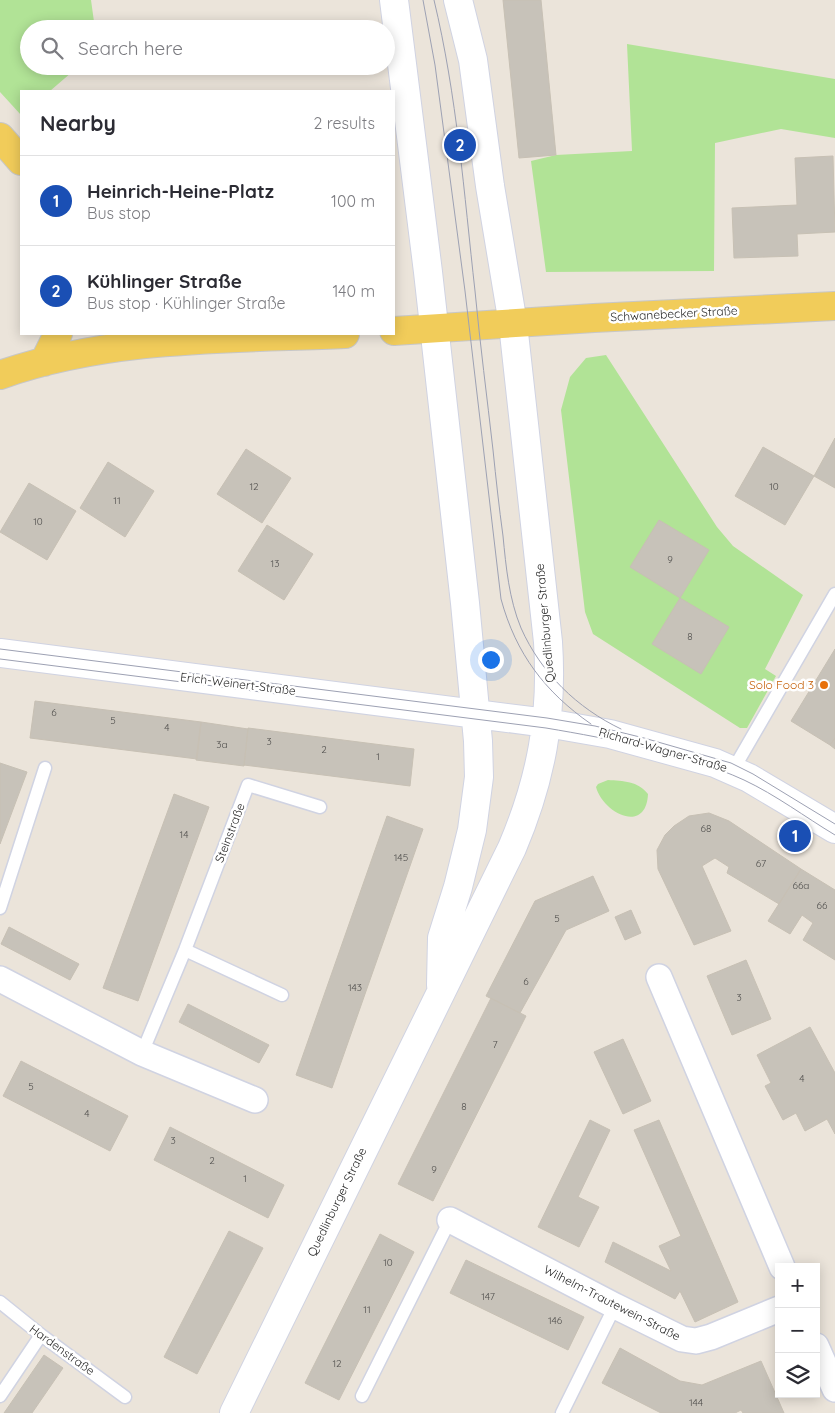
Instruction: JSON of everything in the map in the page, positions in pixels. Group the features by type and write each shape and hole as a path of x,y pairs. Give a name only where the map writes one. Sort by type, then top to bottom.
{"main road":[{"name":"Quedlinburger Straße","path":"394,0 428,272 476,714 479,777 472,830 458,887 442,938 441,991"},
{"name":"Quedlinburger Straße","path":"234,1413 524,822 536,784 547,723 551,675 513,324 490,186 473,60 458,0"},
{"path":"0,137 20,160"},
{"name":"Schwanebecker Straße","path":"395,331 835,306"},
{"path":"44,362 58,335"},
{"path":"0,375 44,362 111,348 178,338 303,335"},
{"name":"Erich-Weinert-Straße","path":"0,653 476,714"},
{"name":"Richard-Wagner-Straße","path":"476,714 547,723 610,734 715,763 733,770 835,829"}],"street":[{"path":"659,977 780,1263"},
{"path":"0,979 142,1053 255,1100"},
{"name":"Wilhelm-Trautewein-Straße","path":"450,1220 682,1339 696,1341 711,1337 775,1311"},
{"path":"819,1353 835,1389"}],"lane":[{"path":"733,770 835,594"},
{"path":"0,908 45,768"},
{"name":"Steinstraße","path":"142,1053 185,950 248,785 320,807"},
{"path":"185,950 282,995"},
{"path":"362,1396 450,1220"},
{"name":"Hardenstraße","path":"0,1302 41,1335 125,1396"},
{"path":"562,1413 615,1306"},
{"path":"0,1396 41,1335"}],"green space":[{"path":"0,0 91,0 94,20 20,20 20,75 69,75 51,90 20,90 20,114 0,92"},
{"path":"627,44 835,79 835,138 781,129 715,143 714,271 546,272 531,161 556,155 632,151"},
{"path":"606,355 717,527 733,546 803,595 765,669 776,676 747,728 740,728 593,634 585,612 561,410 570,377 586,358"},
{"path":"608,780 630,782 640,786 648,794 645,807 640,814 633,817 624,816 607,805 596,787 598,784"}],"building":[{"path":"503,0 541,0 556,155 519,158"},
{"path":"833,156 835,232 797,234 798,256 734,258 732,208 797,205 795,158"},
{"path":"835,438 835,488 814,476"},
{"path":"763,447 814,476 785,525 735,496"},
{"path":"246,449 291,478 262,523 217,494"},
{"path":"108,462 154,491 125,537 80,508"},
{"path":"29,483 76,511 47,560 0,532"},
{"path":"659,520 709,550 680,598 630,567"},
{"path":"267,525 313,554 284,600 238,571"},
{"path":"680,598 729,627 701,674 652,644"},
{"name":"Solo Food 3","path":"835,649 835,738 830,745 791,721"},
{"path":"35,701 201,722 197,759 30,738"},
{"path":"201,722 248,729 244,766 196,760"},
{"path":"248,728 414,749 410,786 244,765"},
{"path":"835,738 835,749 830,745"},
{"path":"0,763 27,772 0,844"},
{"path":"174,794 209,807 138,1001 103,988"},
{"path":"709,813 729,821 801,869 779,904 727,873 729,867 715,858 702,866 731,931 694,945 658,869 657,850 665,835 674,826 689,816"},
{"path":"387,816 423,829 332,1088 296,1075"},
{"path":"801,869 835,890 835,960 803,940 813,923 802,915 790,934 768,921"},
{"path":"593,876 609,911 566,930 520,1013 486,996 535,901"},
{"path":"631,910 641,933 625,940 615,917"},
{"path":"9,927 79,964 70,980 1,944"},
{"path":"746,960 771,1019 732,1035 707,976"},
{"path":"491,998 526,1016 433,1201 398,1184"},
{"path":"188,1004 269,1045 259,1063 179,1022"},
{"path":"810,1027 835,1073 835,1134 827,1119 805,1131 796,1113 783,1120 765,1086 771,1083 757,1055"},
{"path":"623,1039 651,1101 623,1114 594,1052"},
{"path":"21,1061 128,1116 110,1151 3,1096"},
{"path":"590,1120 610,1130 578,1197 599,1207 579,1247 538,1227"},
{"path":"659,1120 738,1302 695,1322 680,1291 675,1299 605,1262 613,1242 671,1271 659,1246 681,1236 634,1130"},
{"path":"170,1127 284,1185 268,1218 154,1160"},
{"path":"229,1231 263,1248 197,1374 164,1357"},
{"path":"380,1234 414,1252 339,1400 305,1383"},
{"path":"466,1260 584,1317 568,1350 450,1293"},
{"path":"620,1348 680,1381 702,1385 761,1361 775,1393 775,1398 777,1398 784,1413 743,1413 741,1410 735,1413 661,1413 602,1383"},
{"path":"44,1355 63,1368 32,1413 4,1413"}],"tram line":[{"path":"423,0 435,65 465,291 501,599 515,637 534,670 560,699 591,724"},
{"path":"434,0 449,72 459,145 505,559 514,606 521,628 529,644 539,660 562,688 590,711 621,729"},
{"path":"0,649 547,718 595,726 731,763 753,774 835,824"},
{"path":"0,659 546,728 622,742 697,762 744,780 779,799 835,835"}],"place":[{"name":"Kühlinger Straße","path":"460,145"},
{"name":"Solo Food 3","path":"824,685"},
{"name":"Heinrich-Heine-Platz","path":"795,836"}]}
